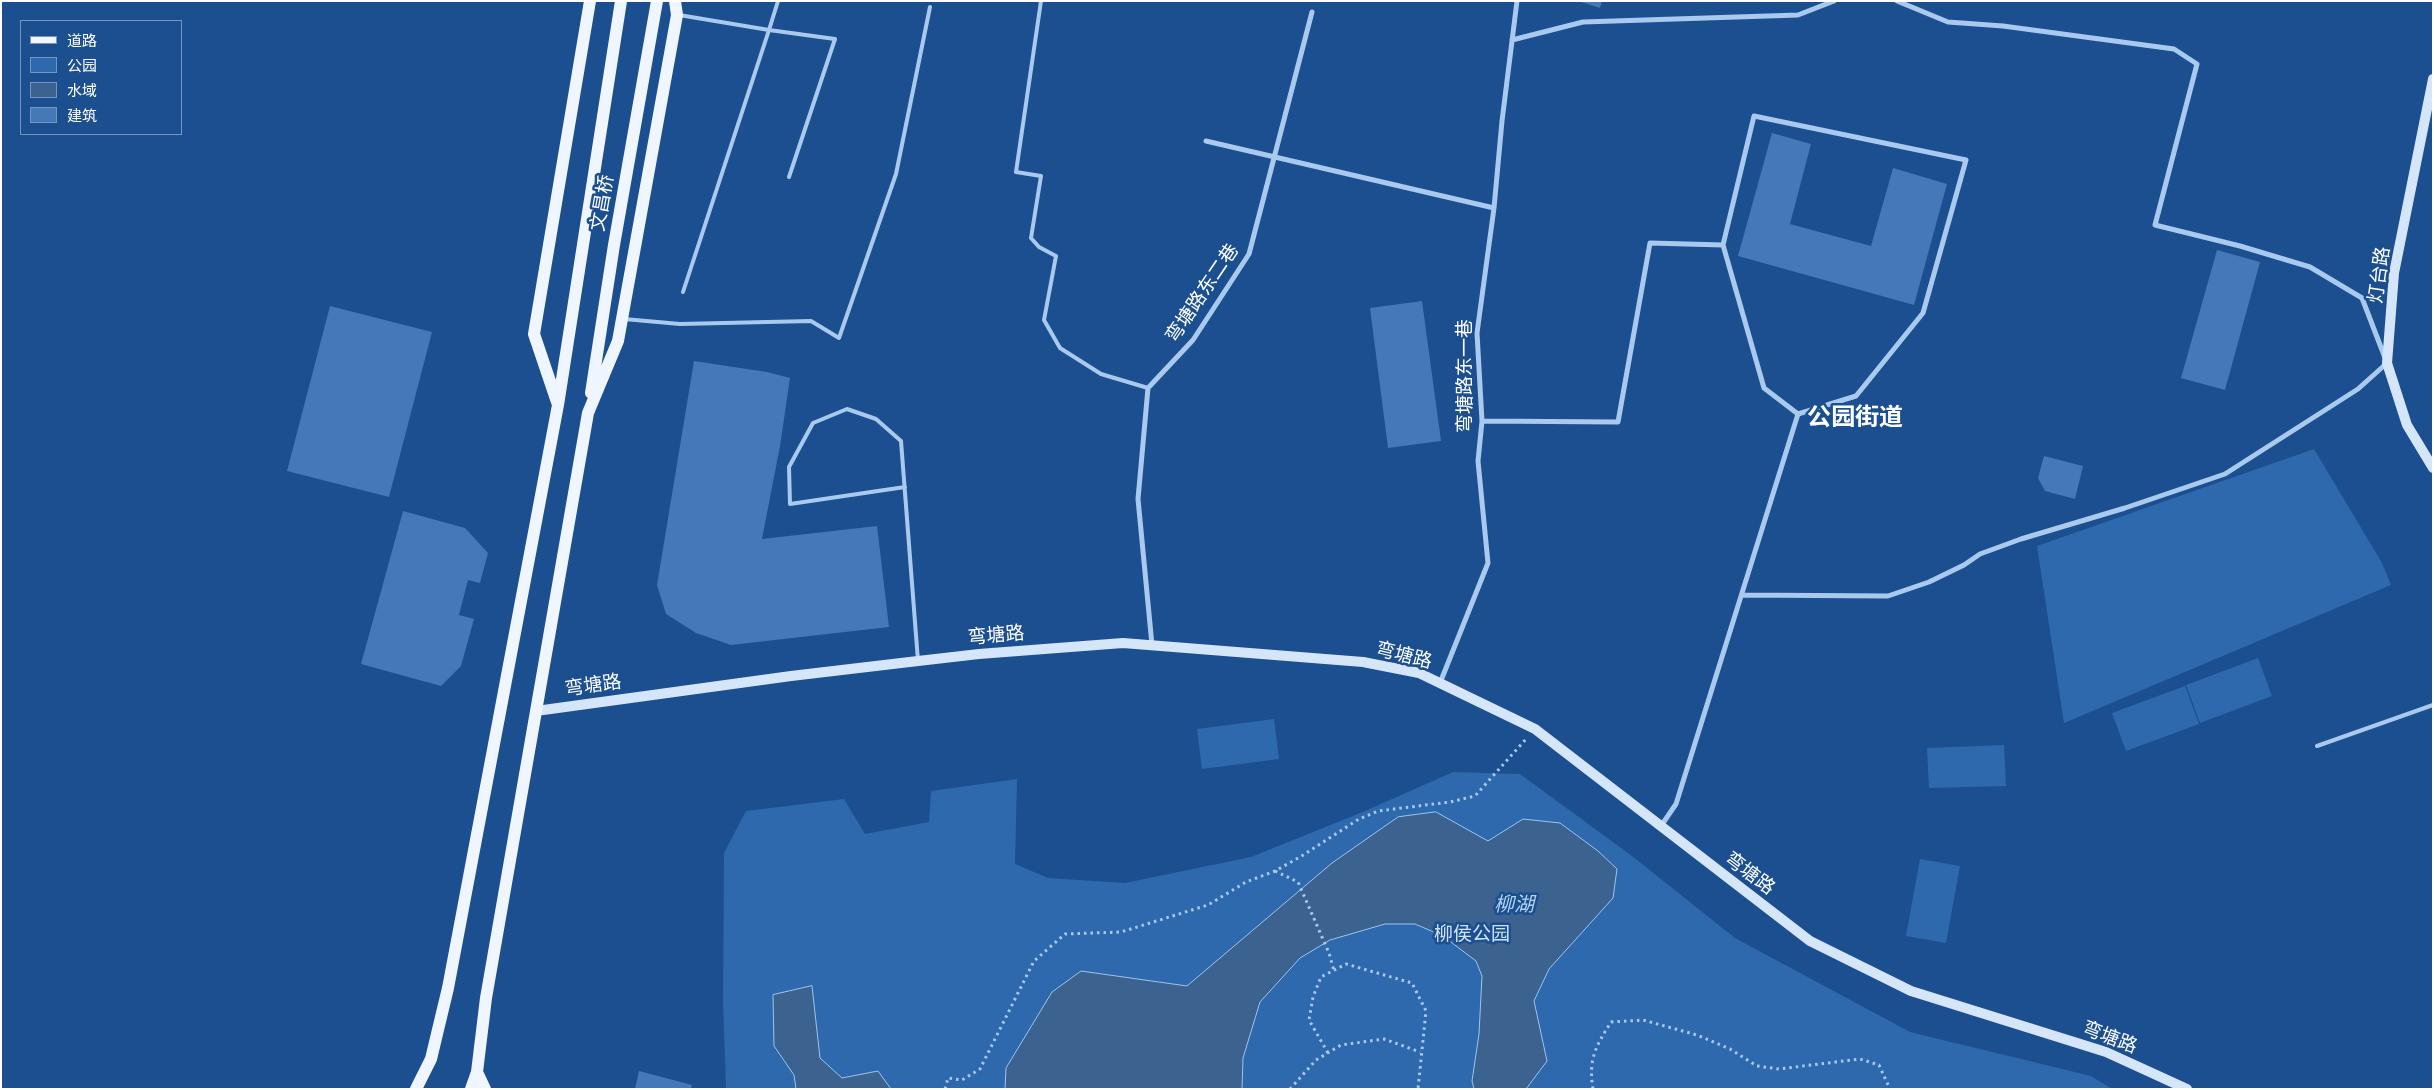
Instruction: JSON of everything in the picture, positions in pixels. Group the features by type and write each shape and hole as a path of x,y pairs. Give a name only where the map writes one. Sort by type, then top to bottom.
{"main road":[{"path":"558,405 534,334 590,1"},
{"name":"文昌桥","path":"431,1059 448,988 558,405 621,1"},
{"name":"文昌桥","path":"588,413 614,245 657,1"},
{"path":"471,1089 477,1072 486,998 588,413 618,341 677,15 675,1"},
{"path":"416,1089 431,1059"},
{"path":"426,1089 430,1076 431,1059"},
{"path":"477,1072 486,1089"}],"street":[{"name":"弯塘路东一巷","path":"1440,683 1488,562 1478,461 1482,422 1478,333 1517,1"},
{"path":"1512,40 1583,22 1798,15 1834,1"},
{"path":"1742,595 1888,596 1929,582 1964,566 1988,551 2021,539 2125,508 2224,474 2358,388 2387,363 2362,298 2310,267 2240,246 2155,225 2197,64 2174,49 2003,26 1948,22 1898,1"},
{"name":"弯塘路东二巷","path":"1148,388 1193,340 1249,254 1312,12"},
{"name":"灯台路","path":"2433,79 2394,273 2387,363 2407,424 2433,468"},
{"path":"1754,116 1966,160 1924,314 1856,396 1798,414 1764,388 1723,245 1754,116"},
{"path":"1206,141 1494,208"},
{"path":"1482,422 1618,422 1650,243 1723,245"},
{"path":"1148,388 1138,499 1152,645"},
{"path":"1660,827 1676,804 1798,414"},
{"name":"弯塘路","path":"536,711 918,661 979,654 1123,643 1363,662 1419,673 1535,729 1810,941 1902,987 2106,1052 2186,1089"}],"lane":[{"path":"683,292 778,1"},
{"path":"1041,1 1016,172 1041,176 1031,238 1038,247 1056,256 1044,320 1060,348 1101,374 1148,388"},
{"path":"622,319 680,324 811,321 839,338 896,174 930,6"},
{"path":"677,15 835,39 789,177"},
{"path":"905,487 790,504 789,468 813,423 847,409 876,419 902,441 918,661"},
{"path":"2318,746 2433,706"}],"path":[{"path":"944,1089 948,1078 962,1080 980,1069 1034,961 1065,934 1121,932 1208,905 1246,882 1275,871 1326,842 1359,819 1378,811 1450,802 1475,796 1535,729"},
{"path":"1275,871 1298,882 1329,953 1334,971"},
{"path":"1328,1053 1309,1020 1321,977 1346,964 1412,983 1426,1012 1420,1052 1418,1089"},
{"path":"1593,1089 1590,1071 1596,1045 1611,1022 1643,1020 1697,1035 1730,1048 1757,1066 1779,1069 1860,1059 1879,1065 1890,1089"},
{"path":"1290,1089 1316,1060 1341,1045 1384,1039 1420,1052"}],"green space":[{"path":"2314,449 2382,563 2391,585 2064,723 2037,546"},
{"path":"2258,658 2272,696 2200,723 2186,685"},
{"path":"2185,686 2199,724 2126,751 2112,713"},
{"path":"1274,719 1279,759 1202,769 1197,729"},
{"path":"2004,745 2006,786 1929,788 1927,748"},
{"name":"柳侯公园","path":"1453,772 1520,774 1632,856 1735,938 1910,1032 2091,1076 2112,1089 726,1089 723,1003 724,853 746,811 844,799 865,834 929,822 931,791 1017,779 1015,864 1048,878 1125,883 1251,857 1365,811"},
{"path":"1920,859 1960,866 1946,943 1906,936"}],"water":[{"name":"柳湖","path":"1436,812 1488,841 1523,819 1560,823 1598,851 1617,869 1613,898 1549,969 1534,1001 1547,1061 1526,1089 1474,1089 1472,1081 1479,1034 1482,976 1476,961 1443,936 1415,924 1385,924 1330,940 1300,958 1260,1002 1243,1058 1242,1089 1005,1089 1006,1068 1052,992 1081,971 1187,986 1332,863 1398,817"},
{"path":"812,986 820,1058 842,1078 878,1071 891,1089 796,1089 794,1075 774,1046 773,995"}],"building":[{"path":"1578,1 1602,1 1600,8"},
{"path":"1772,133 1811,144 1790,224 1871,246 1893,168 1947,184 1914,305 1738,256"},
{"path":"2217,250 2260,262 2225,390 2181,378"},
{"path":"1422,301 1441,441 1388,448 1370,308"},
{"path":"330,306 432,332 389,497 287,471"},
{"path":"694,361 767,372 790,378 780,446 762,539 877,526 889,627 731,645 696,633 666,614 657,585"},
{"path":"2044,456 2083,466 2075,499 2045,491 2038,478"},
{"path":"403,511 465,528 488,553 480,583 468,580 459,615 474,619 461,666 441,686 361,664"},
{"path":"639,1071 692,1085 691,1089 635,1089"}],"district":[{"name":"公园街道","path":"1855,417"}]}
